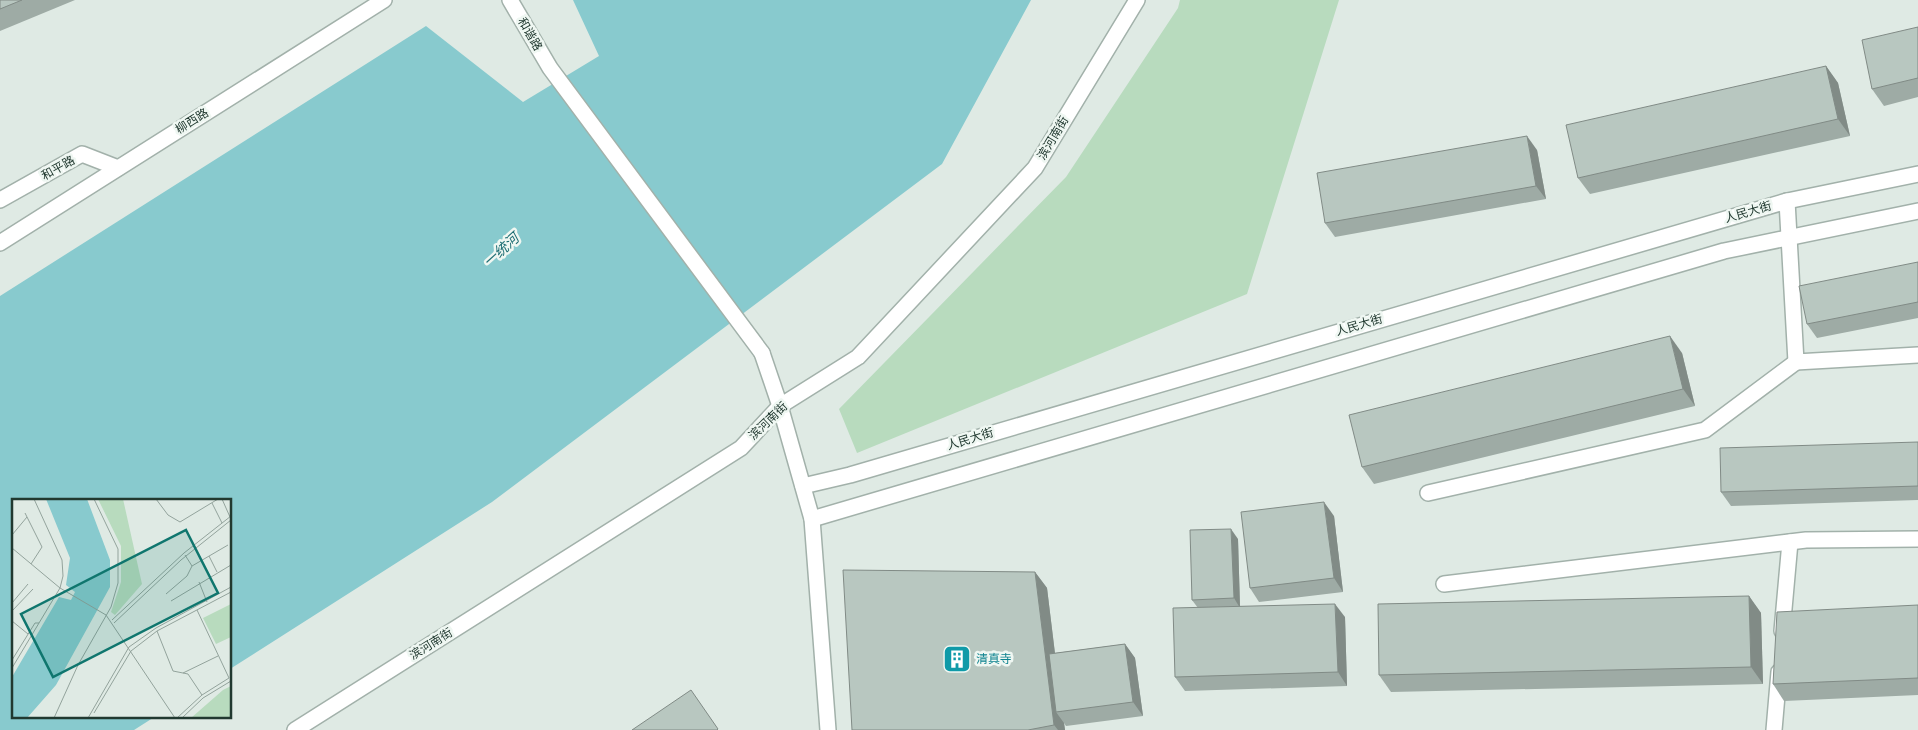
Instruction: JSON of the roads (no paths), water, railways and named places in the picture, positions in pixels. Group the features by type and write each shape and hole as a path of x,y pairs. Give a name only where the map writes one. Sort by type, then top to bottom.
{"street":[{"name":"柳西路","path":"0,243 384,0"},
{"name":"和谐路","path":"510,0 550,68 762,353 780,406 812,519 828,730"},
{"name":"滨河南街","path":"295,730 741,448 780,406 858,357 1035,168 1136,0"},
{"name":"和平路","path":"0,200 82,154 118,168"},
{"name":"人民大街","path":"803,486 860,472 1787,201 1918,174"},
{"path":"1787,201 1796,362"},
{"path":"812,519 1724,251 1790,239 1918,211"},
{"path":"1428,492 1706,430 1796,362 1918,355"},
{"path":"1444,584 1790,542 1918,539"},
{"path":"1774,730 1790,542"}],"water":[{"name":"一统河","path":"573,0 1031,0 942,164 492,502 231,668 231,499 12,499 12,718 153,718 134,730 0,730 0,296 426,26 523,102 599,56"}],"place":[{"name":"清真寺","path":"957,659"}]}
